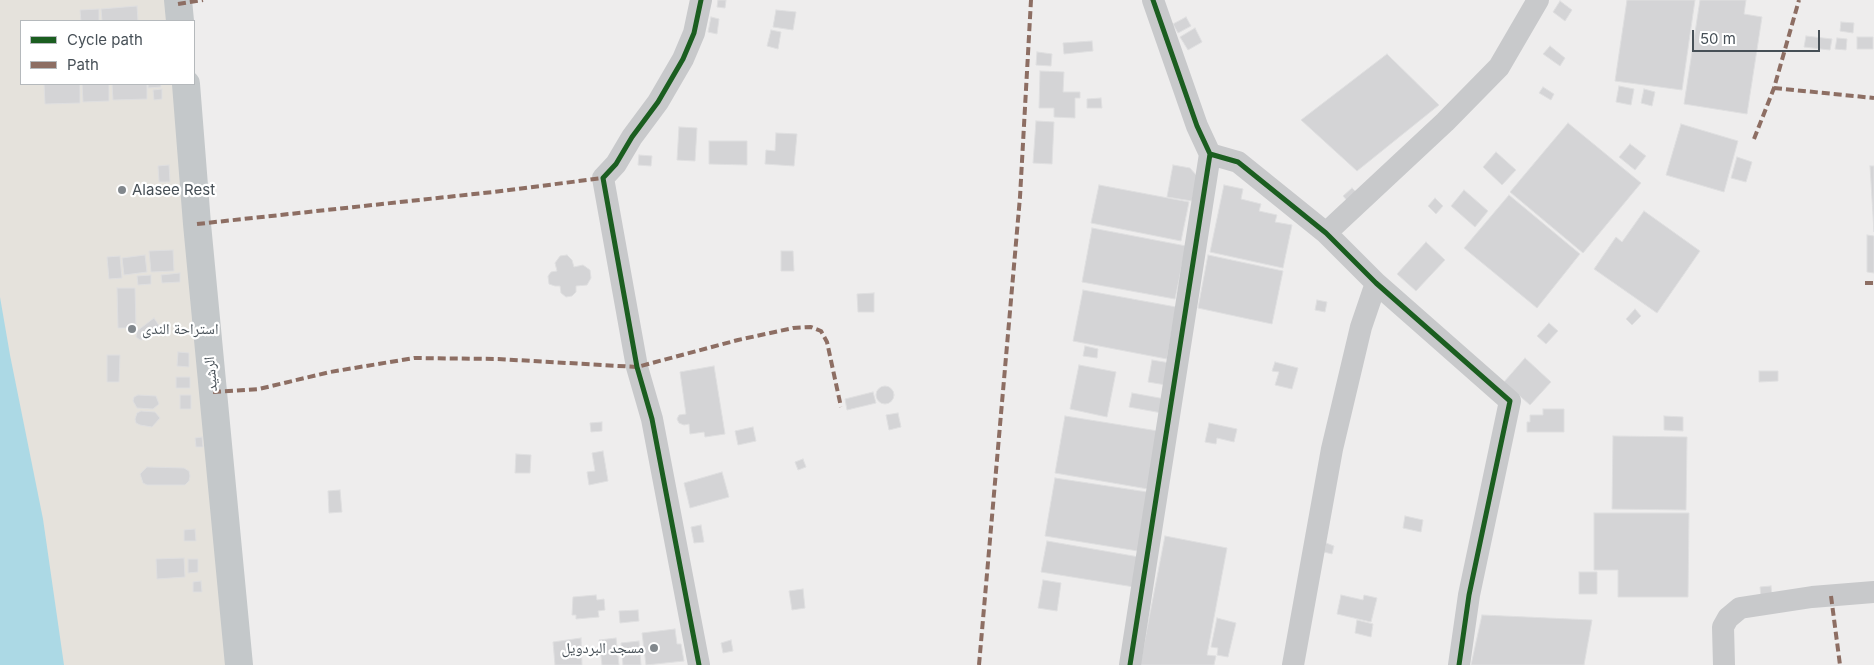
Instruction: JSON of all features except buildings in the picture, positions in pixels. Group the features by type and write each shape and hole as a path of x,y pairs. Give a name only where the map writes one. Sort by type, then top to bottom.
{"main road":[{"path":"178,0 180,20"},
{"name":"الرشيد","path":"186,85 199,244 239,665"}],"street":[{"path":"699,665 652,419 637,366 603,178 616,164 632,137 658,102 683,59 694,33 701,0"},
{"path":"1130,665 1210,154 1197,126 1153,0"},
{"path":"1326,232 1445,122 1499,67 1538,0"},
{"path":"1210,154 1238,162 1326,232 1376,283 1510,402 1469,595 1459,665"},
{"path":"1293,665 1332,449 1360,327 1376,283"},
{"path":"1724,665 1723,626 1728,618 1740,608 1812,597 1874,592"}],"sand":[{"path":"0,0 171,0 173,20 20,20 20,85 179,85 231,665 36,665 0,462"}],"water":[{"path":"0,297 43,519 64,665 0,665"}],"marked path":[{"path":"178,4 203,0"},
{"path":"979,665 1020,197 1031,0"},
{"path":"1754,139 1774,88 1799,0"},
{"path":"1774,88 1874,98"},
{"path":"197,224 493,192 603,178"},
{"path":"1865,283 1874,283"},
{"path":"213,392 259,389 330,372 414,358 498,359 637,367 738,340 793,328 811,327 821,331 827,342 841,407"},
{"path":"1831,596 1840,665"}],"cycle path":[{"path":"699,665 652,419 637,367 603,178 616,164 632,137 658,102 683,59 694,33 701,0"},
{"path":"1153,0 1197,126 1210,154 1238,162 1326,233 1376,283 1510,401 1469,595 1459,665"},
{"path":"1130,665 1210,154"}],"place":[{"name":"Alasee Rest","path":"122,190"},
{"name":"استراحة الندى","path":"132,329"},
{"name":"مسجد البردويل","path":"654,648"}]}
